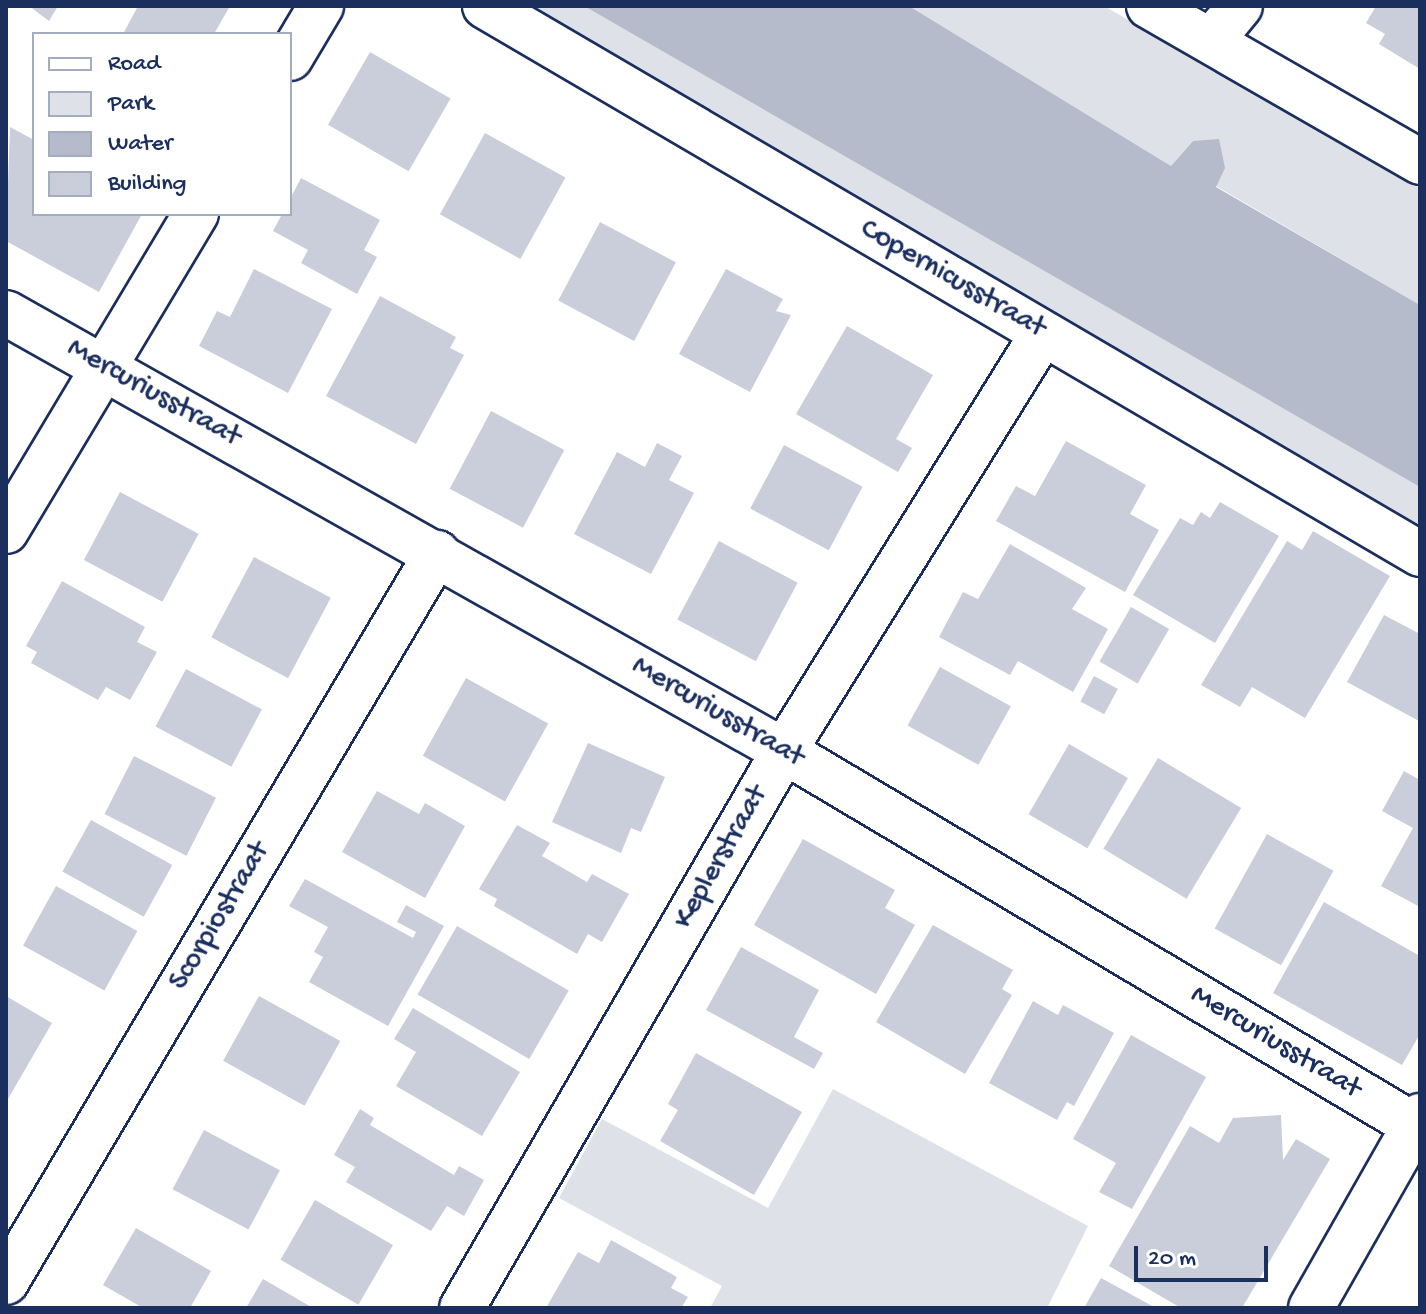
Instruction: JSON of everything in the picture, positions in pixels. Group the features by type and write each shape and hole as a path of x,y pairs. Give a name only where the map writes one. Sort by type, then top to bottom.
{"street":[{"path":"292,55 321,6"},
{"name":"Copernicusstraat","path":"485,6 1420,554"},
{"path":"1149,6 1420,162"},
{"path":"1212,40 1240,6"},
{"path":"6,531 195,216"},
{"name":"Mercuriusstraat","path":"6,313 784,751 1418,1123"},
{"name":"Keplerstraat","path":"462,1308 784,751 1043,334"},
{"name":"Scorpiostraat","path":"6,1282 437,553"},
{"path":"1311,1308 1418,1123"}],"green space":[{"path":"517,6 584,6 887,179 1420,487 1420,525"},
{"path":"909,6 1104,6 1420,188 1420,305 1216,186 1193,141 1171,166"},
{"path":"833,1089 1088,1226 1047,1308 710,1308 722,1286 559,1198 602,1119 768,1208"}],"water":[{"path":"584,6 909,6 1171,166 1193,141 1219,139 1225,168 1216,187 1420,305 1420,487"}],"building":[{"path":"29,6 58,6 49,21"},
{"path":"138,6 230,6 215,32 124,32"},
{"path":"1376,6 1420,6 1420,69 1379,44 1385,34 1366,23"},
{"path":"370,52 451,98 409,171 328,125"},
{"path":"10,127 32,139 32,216 141,216 99,292 6,241"},
{"path":"485,133 565,178 520,259 440,214"},
{"path":"301,178 380,220 364,250 377,257 357,294 301,263 308,250 273,231 281,216 292,216 292,195"},
{"path":"600,222 676,262 634,341 558,301"},
{"path":"254,269 332,309 288,393 199,346 217,311 230,317"},
{"path":"726,269 783,299 776,311 791,315 750,392 679,354"},
{"path":"380,296 456,337 450,348 464,355 416,444 326,396"},
{"path":"847,326 933,375 896,439 912,448 898,472 796,414"},
{"path":"491,411 564,450 523,528 450,489"},
{"path":"1066,441 1146,485 1130,514 1159,530 1125,592 996,521 1016,486 1035,496"},
{"path":"657,443 682,456 669,480 694,493 651,574 574,534 617,452 645,467"},
{"path":"784,445 863,487 829,550 750,509"},
{"path":"120,492 199,534 162,602 84,560"},
{"path":"1220,502 1279,536 1215,643 1133,595 1180,518 1193,525 1201,512 1210,518"},
{"path":"1313,531 1390,576 1305,718 1252,687 1240,707 1201,685 1287,541 1302,550"},
{"path":"719,541 798,583 756,661 677,620"},
{"path":"1010,544 1086,588 1072,609 1108,629 1073,692 1018,661 1010,675 939,637 963,592 978,599"},
{"path":"254,557 331,598 288,678 211,637"},
{"path":"62,581 145,627 137,642 157,652 130,700 106,687 98,700 31,663 37,652 26,646"},
{"path":"1131,607 1169,629 1138,684 1100,662"},
{"path":"1384,615 1420,634 1419,721 1347,682"},
{"path":"940,667 1011,706 978,765 908,726"},
{"path":"186,669 262,709 231,767 155,726"},
{"path":"1094,676 1118,689 1104,714 1080,702"},
{"path":"466,678 548,724 505,801 423,756"},
{"path":"588,743 665,777 641,832 631,828 621,853 552,822"},
{"path":"1069,744 1128,778 1087,848 1028,814"},
{"path":"134,756 216,798 186,856 104,814"},
{"path":"1158,758 1241,808 1187,899 1103,849"},
{"path":"1404,771 1420,780 1420,907 1381,886 1413,828 1382,811"},
{"path":"377,791 419,814 425,803 465,826 425,898 342,852"},
{"path":"91,820 172,865 144,917 62,872"},
{"path":"517,825 550,843 542,856 587,882 592,874 629,894 602,942 588,934 577,954 494,906 497,899 479,889"},
{"path":"1267,834 1333,871 1281,965 1215,928"},
{"path":"803,839 895,890 885,908 915,925 876,994 754,925"},
{"path":"305,879 413,938 416,932 397,922 406,905 444,926 388,1026 309,982 323,957 314,952 328,927 289,906"},
{"path":"56,886 137,931 104,991 23,945"},
{"path":"1324,902 1420,956 1420,1034 1402,1065 1273,993"},
{"path":"933,925 1013,970 1002,989 1012,995 965,1074 876,1022"},
{"path":"457,926 569,990 529,1059 418,994"},
{"path":"741,947 819,990 794,1037 823,1053 814,1069 706,1010"},
{"path":"6,996 52,1023 8,1099 6,1098"},
{"path":"259,996 340,1041 304,1106 223,1061"},
{"path":"1033,1001 1058,1015 1063,1005 1114,1033 1074,1106 1067,1102 1057,1120 989,1083"},
{"path":"413,1008 520,1072 482,1136 396,1086 416,1052 394,1039"},
{"path":"1131,1035 1206,1077 1132,1209 1099,1192 1116,1163 1073,1139"},
{"path":"696,1053 802,1112 754,1195 660,1141 678,1110 668,1104"},
{"path":"360,1109 374,1118 370,1125 454,1175 459,1166 484,1180 464,1216 447,1206 431,1231 346,1182 355,1167 334,1155"},
{"path":"1281,1115 1283,1160 1296,1139 1330,1159 1242,1308 1181,1308 1109,1266 1190,1126 1219,1143 1233,1118"},
{"path":"204,1130 280,1170 248,1230 173,1189"},
{"path":"315,1200 393,1245 358,1305 281,1260"},
{"path":"136,1228 211,1271 190,1308 143,1308 103,1285"},
{"path":"611,1240 677,1277 671,1288 688,1297 681,1308 546,1308 578,1252 599,1263"},
{"path":"1101,1278 1156,1308 1084,1308"},
{"path":"263,1279 313,1308 246,1308"}]}
